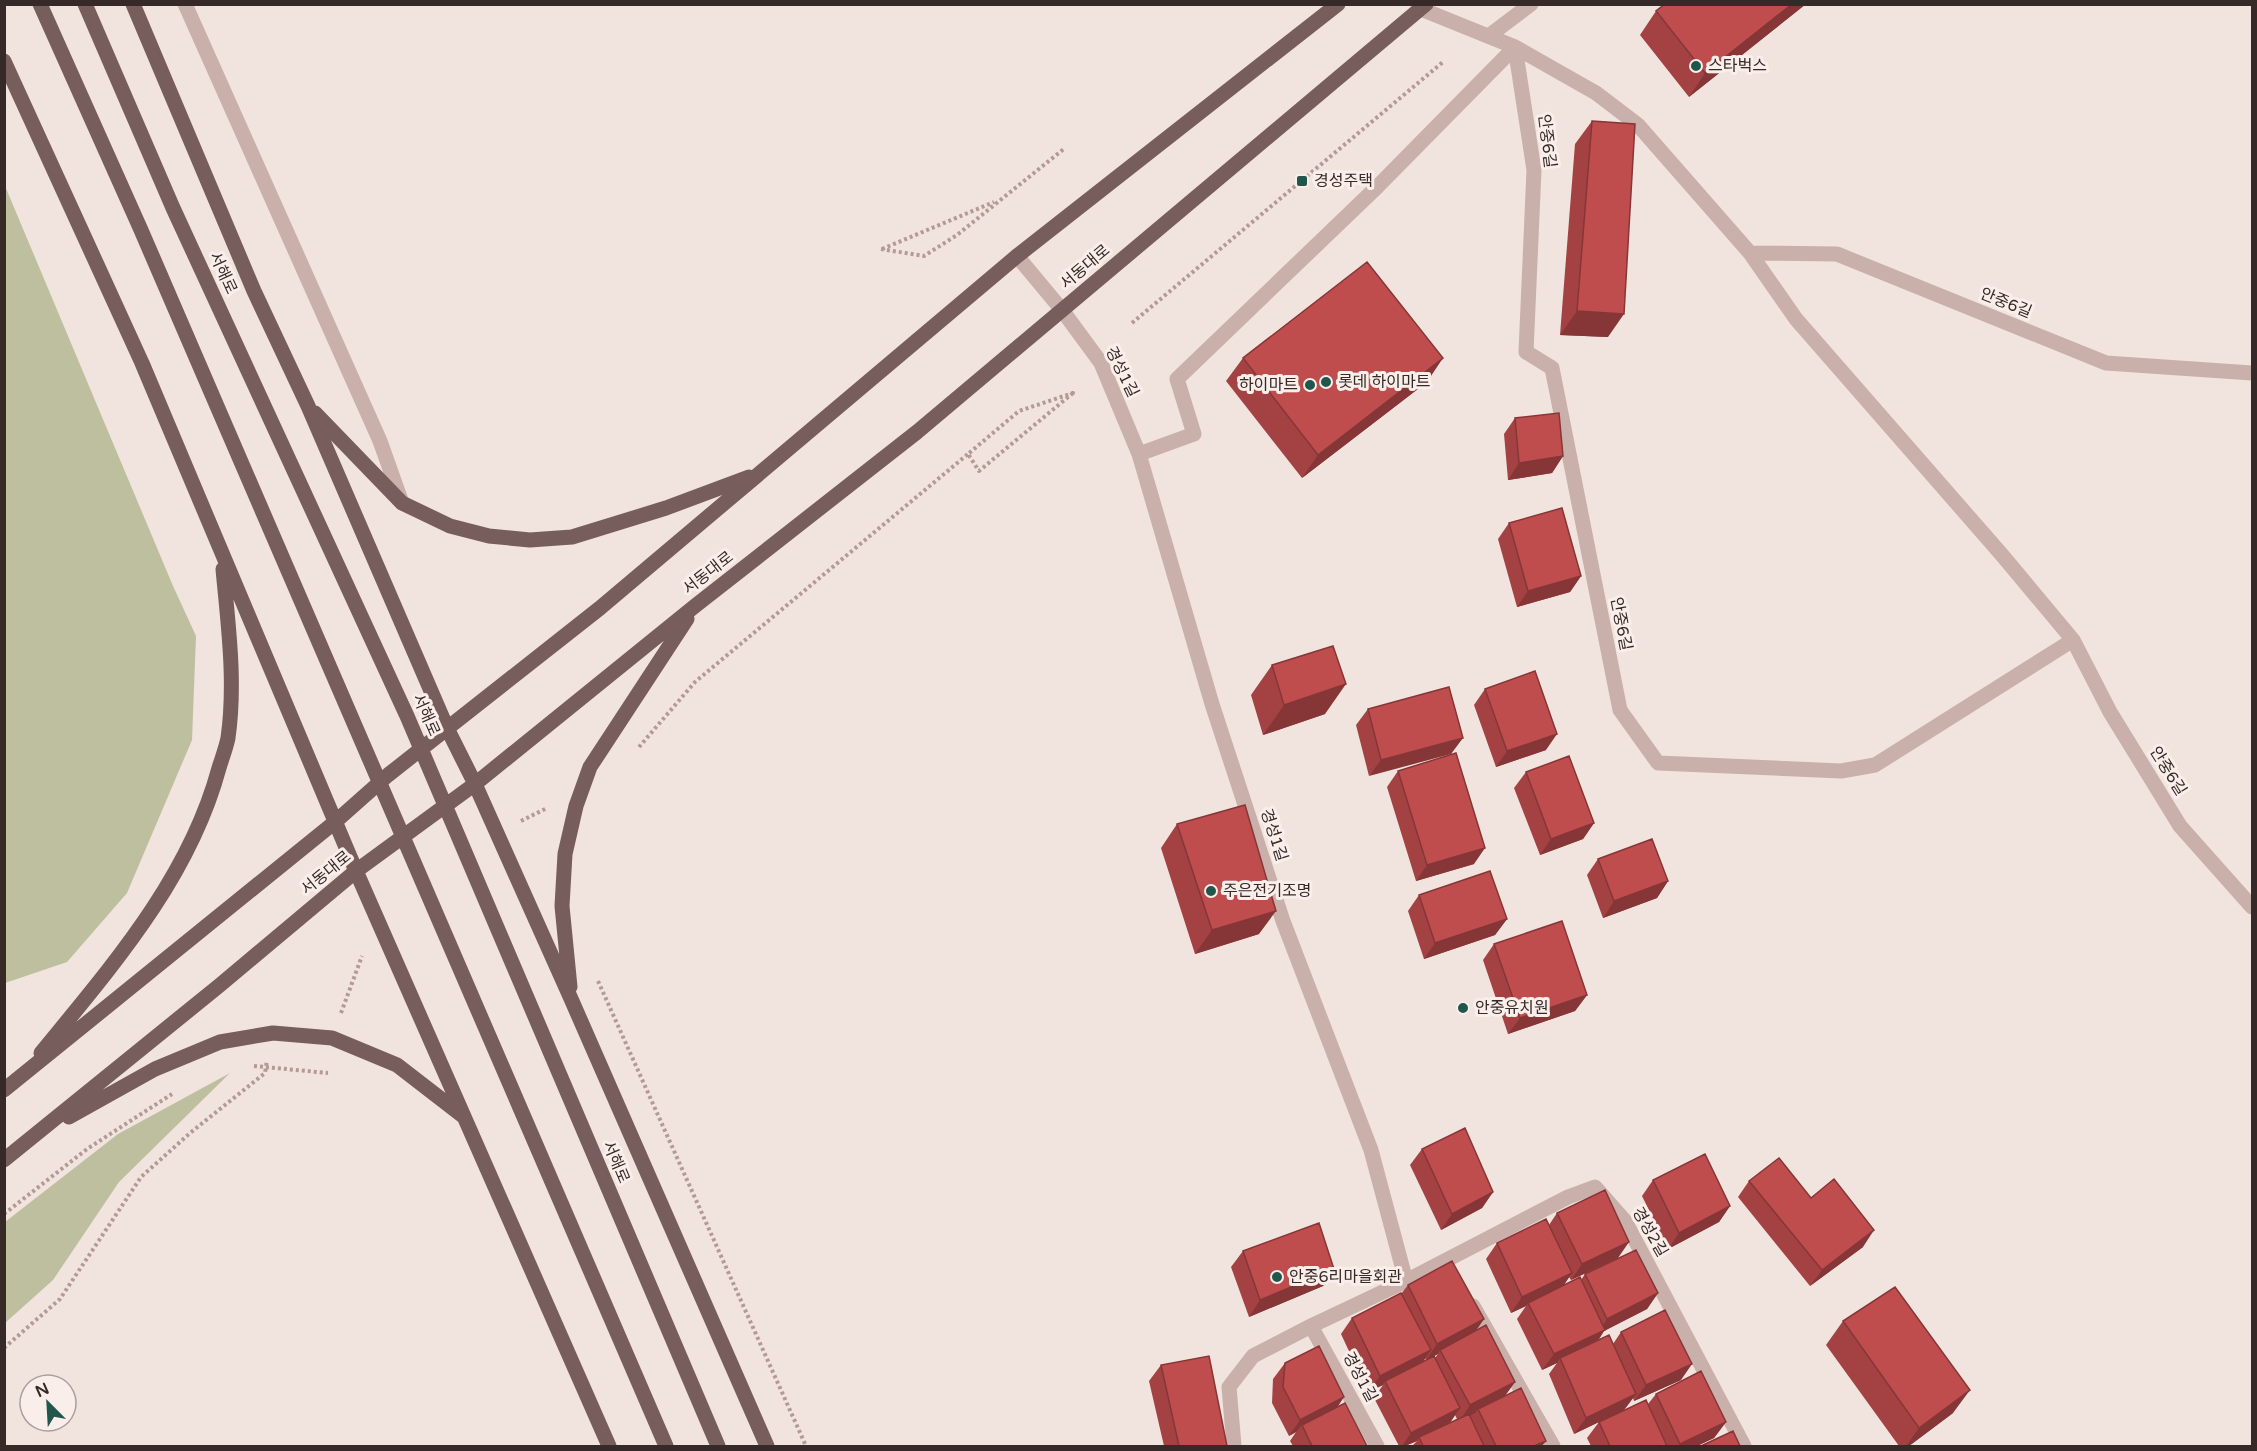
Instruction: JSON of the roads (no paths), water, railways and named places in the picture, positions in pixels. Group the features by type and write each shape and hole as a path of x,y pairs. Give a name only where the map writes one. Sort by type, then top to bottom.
{"main road":[{"path":"40,4 146,240 666,1446"},
{"name":"서해로","path":"85,4 173,208 407,716 718,1446"},
{"path":"133,4 254,291 308,406 447,728 475,784 572,1001 767,1446"},
{"name":"서동대로","path":"4,1090 335,822 388,775 600,609 1017,256 1338,4"},
{"name":"서동대로","path":"4,1160 220,985 356,871 475,784 695,606 917,432 1424,7"},
{"path":"4,61 142,363 356,871 609,1446"},
{"path":"308,406 402,503 450,526 489,536 530,540 572,537 666,508 760,472"},
{"path":"21,1077 127,947 169,884 197,832 215,785 228,738 231,686 222,554"},
{"path":"572,1001 562,906 565,854 576,806 590,767 695,606"},
{"path":"33,1137 155,1069 220,1042 273,1033 332,1038 398,1065 465,1117"}],"street":[{"path":"184,4 380,441 402,503"},
{"path":"1490,35 1531,4"},
{"name":"안중6길","path":"1424,7 1515,47 1596,93 1638,125 1750,253 1796,319 2073,640 2110,712 2180,826 2253,907"},
{"path":"1139,454 1194,434 1178,379 1377,188 1515,47"},
{"name":"안중6길","path":"1515,47 1534,170 1526,352 1552,368 1620,710 1658,763 1841,771 1875,765 2073,640"},
{"name":"안중6길","path":"1750,253 1837,254 2106,363 2253,373"},
{"name":"경성1길","path":"1017,256 1062,310 1101,363 1139,454 1212,704 1283,921 1371,1150 1406,1281"},
{"name":"경성2길","path":"1406,1281 1449,1264 1569,1197 1594,1187 1625,1221 1744,1446"},
{"path":"1234,1446 1229,1387 1253,1356 1406,1281"},
{"path":"1464,1290 1553,1446"},
{"name":"경성1길","path":"1311,1326 1377,1446"}],"place":[{"name":"스타벅스","path":"1696,66"},
{"name":"경성주택","path":"1302,181"},
{"name":"롯데 하이마트","path":"1326,382"},
{"name":"하이마트","path":"1310,385"},
{"name":"주은전기조명","path":"1211,891"},
{"name":"안중유치원","path":"1463,1008"},
{"name":"안중6리마을회관","path":"1277,1277"}]}
